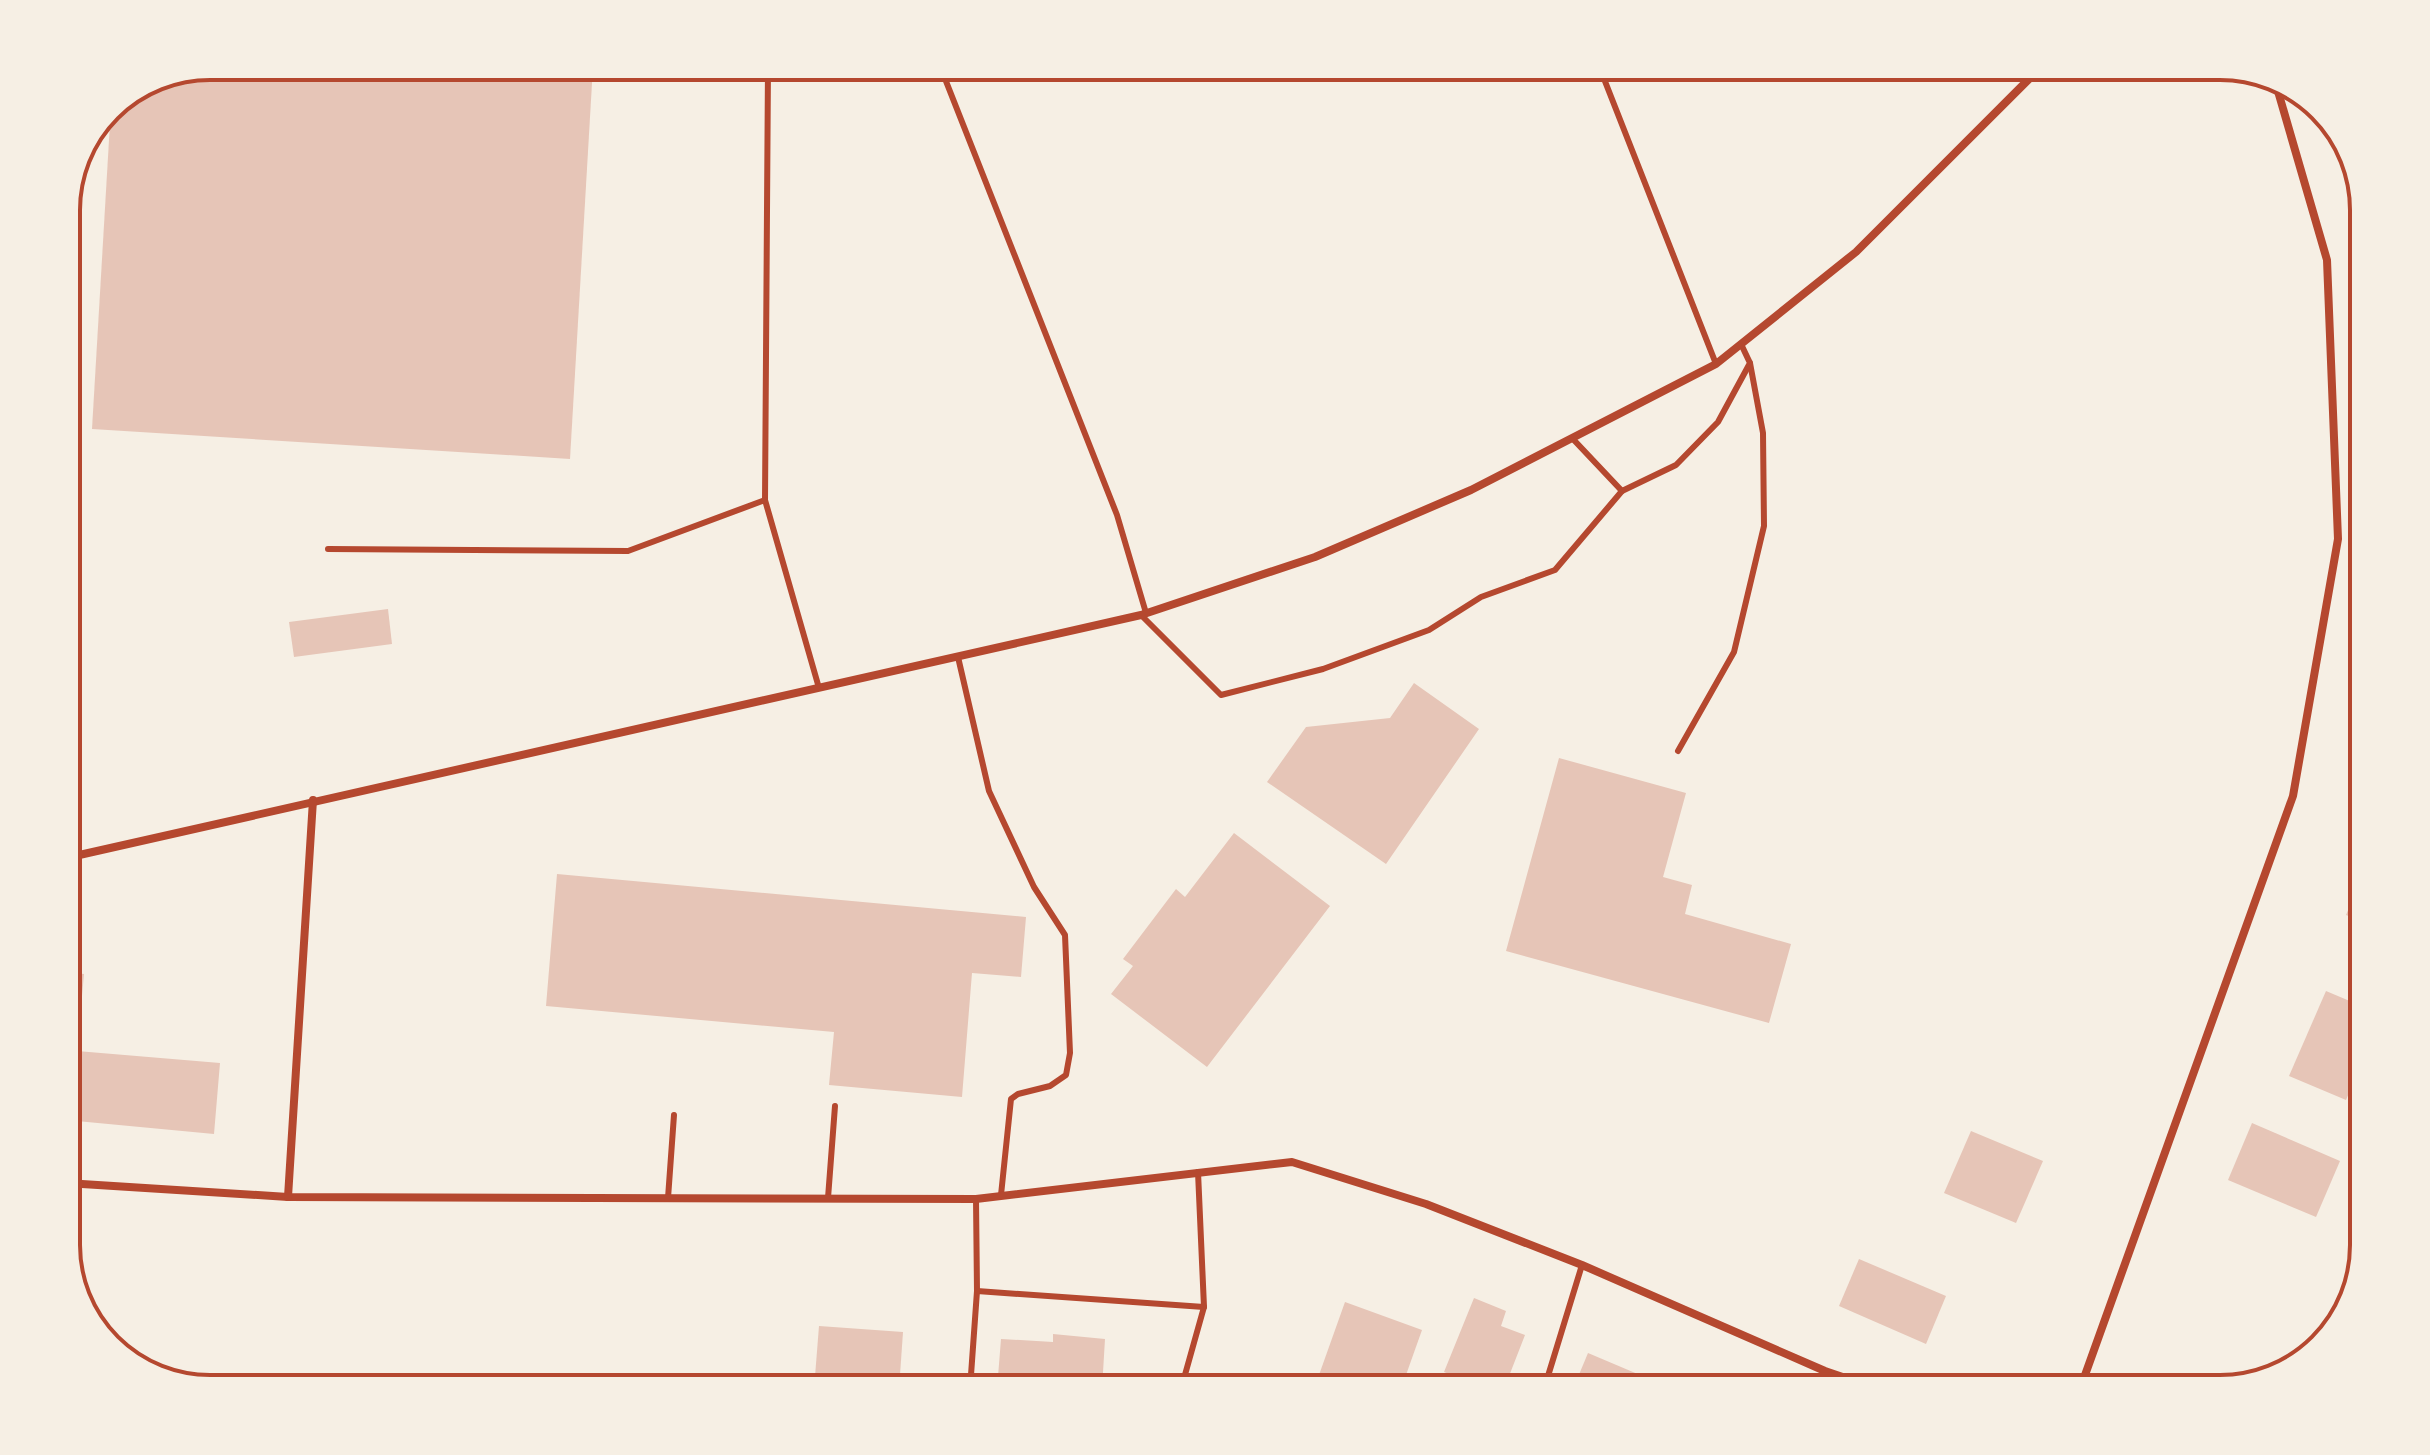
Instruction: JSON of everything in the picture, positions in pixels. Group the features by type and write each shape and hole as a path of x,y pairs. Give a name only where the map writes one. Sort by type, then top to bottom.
{"street":[{"path":"80,855 1144,614 1315,557 1471,490 1716,364 1856,252 2028,80"},
{"path":"2085,1375 2293,796 2338,539 2327,260 2279,94"},
{"path":"288,1197 313,800"},
{"path":"80,1184 288,1197 976,1199 1292,1162 1426,1204 1582,1265 1837,1375"}],"lane":[{"path":"768,80 765,500 819,688"},
{"path":"946,80 1117,515 1144,614 1221,695 1323,669 1429,630 1481,597 1555,570 1622,491 1676,465 1718,422 1750,363"},
{"path":"1604,80 1716,364"},
{"path":"1678,751 1734,652 1764,526 1763,433 1750,363 1741,344"},
{"path":"1572,438 1622,491"},
{"path":"328,549 628,551 765,500"},
{"path":"958,657 989,791 1034,887 1065,935 1070,1053 1066,1075 1050,1086 1018,1094 1011,1099 1001,1195"},
{"path":"828,1198 835,1106"},
{"path":"668,1198 674,1115"},
{"path":"1185,1375 1204,1307 1198,1172"},
{"path":"971,1375 977,1291 976,1199"},
{"path":"1548,1375 1582,1265"},
{"path":"977,1291 1204,1307"}],"building":[{"path":"210,80 592,80 570,459 92,429 110,128 124,112 145,97 184,82"},
{"path":"388,609 392,644 294,657 289,622"},
{"path":"1414,683 1479,729 1386,864 1267,782 1306,727 1390,718"},
{"path":"1559,758 1686,793 1663,877 1692,885 1685,914 1791,944 1769,1023 1506,951"},
{"path":"1234,833 1330,906 1207,1067 1111,994 1133,966 1123,959 1176,889 1185,897"},
{"path":"557,874 1026,917 1021,977 972,973 962,1097 829,1085 834,1032 546,1006"},
{"path":"80,974 84,974 80,1018"},
{"path":"2326,991 2350,1001 2350,1091 2346,1100 2289,1076"},
{"path":"80,1051 220,1063 214,1134 80,1121"},
{"path":"2252,1123 2340,1161 2316,1217 2228,1180"},
{"path":"1971,1131 2043,1161 2016,1223 1944,1193"},
{"path":"1859,1259 1946,1296 1926,1344 1839,1306"},
{"path":"1474,1298 1506,1311 1501,1326 1525,1335 1509,1375 1452,1375 1444,1372"},
{"path":"1345,1302 1422,1330 1406,1375 1319,1375"},
{"path":"819,1326 903,1332 900,1375 815,1375"},
{"path":"1053,1334 1105,1339 1103,1375 998,1375 1001,1339 1053,1342"},
{"path":"1588,1353 1640,1375 1579,1375"}]}
